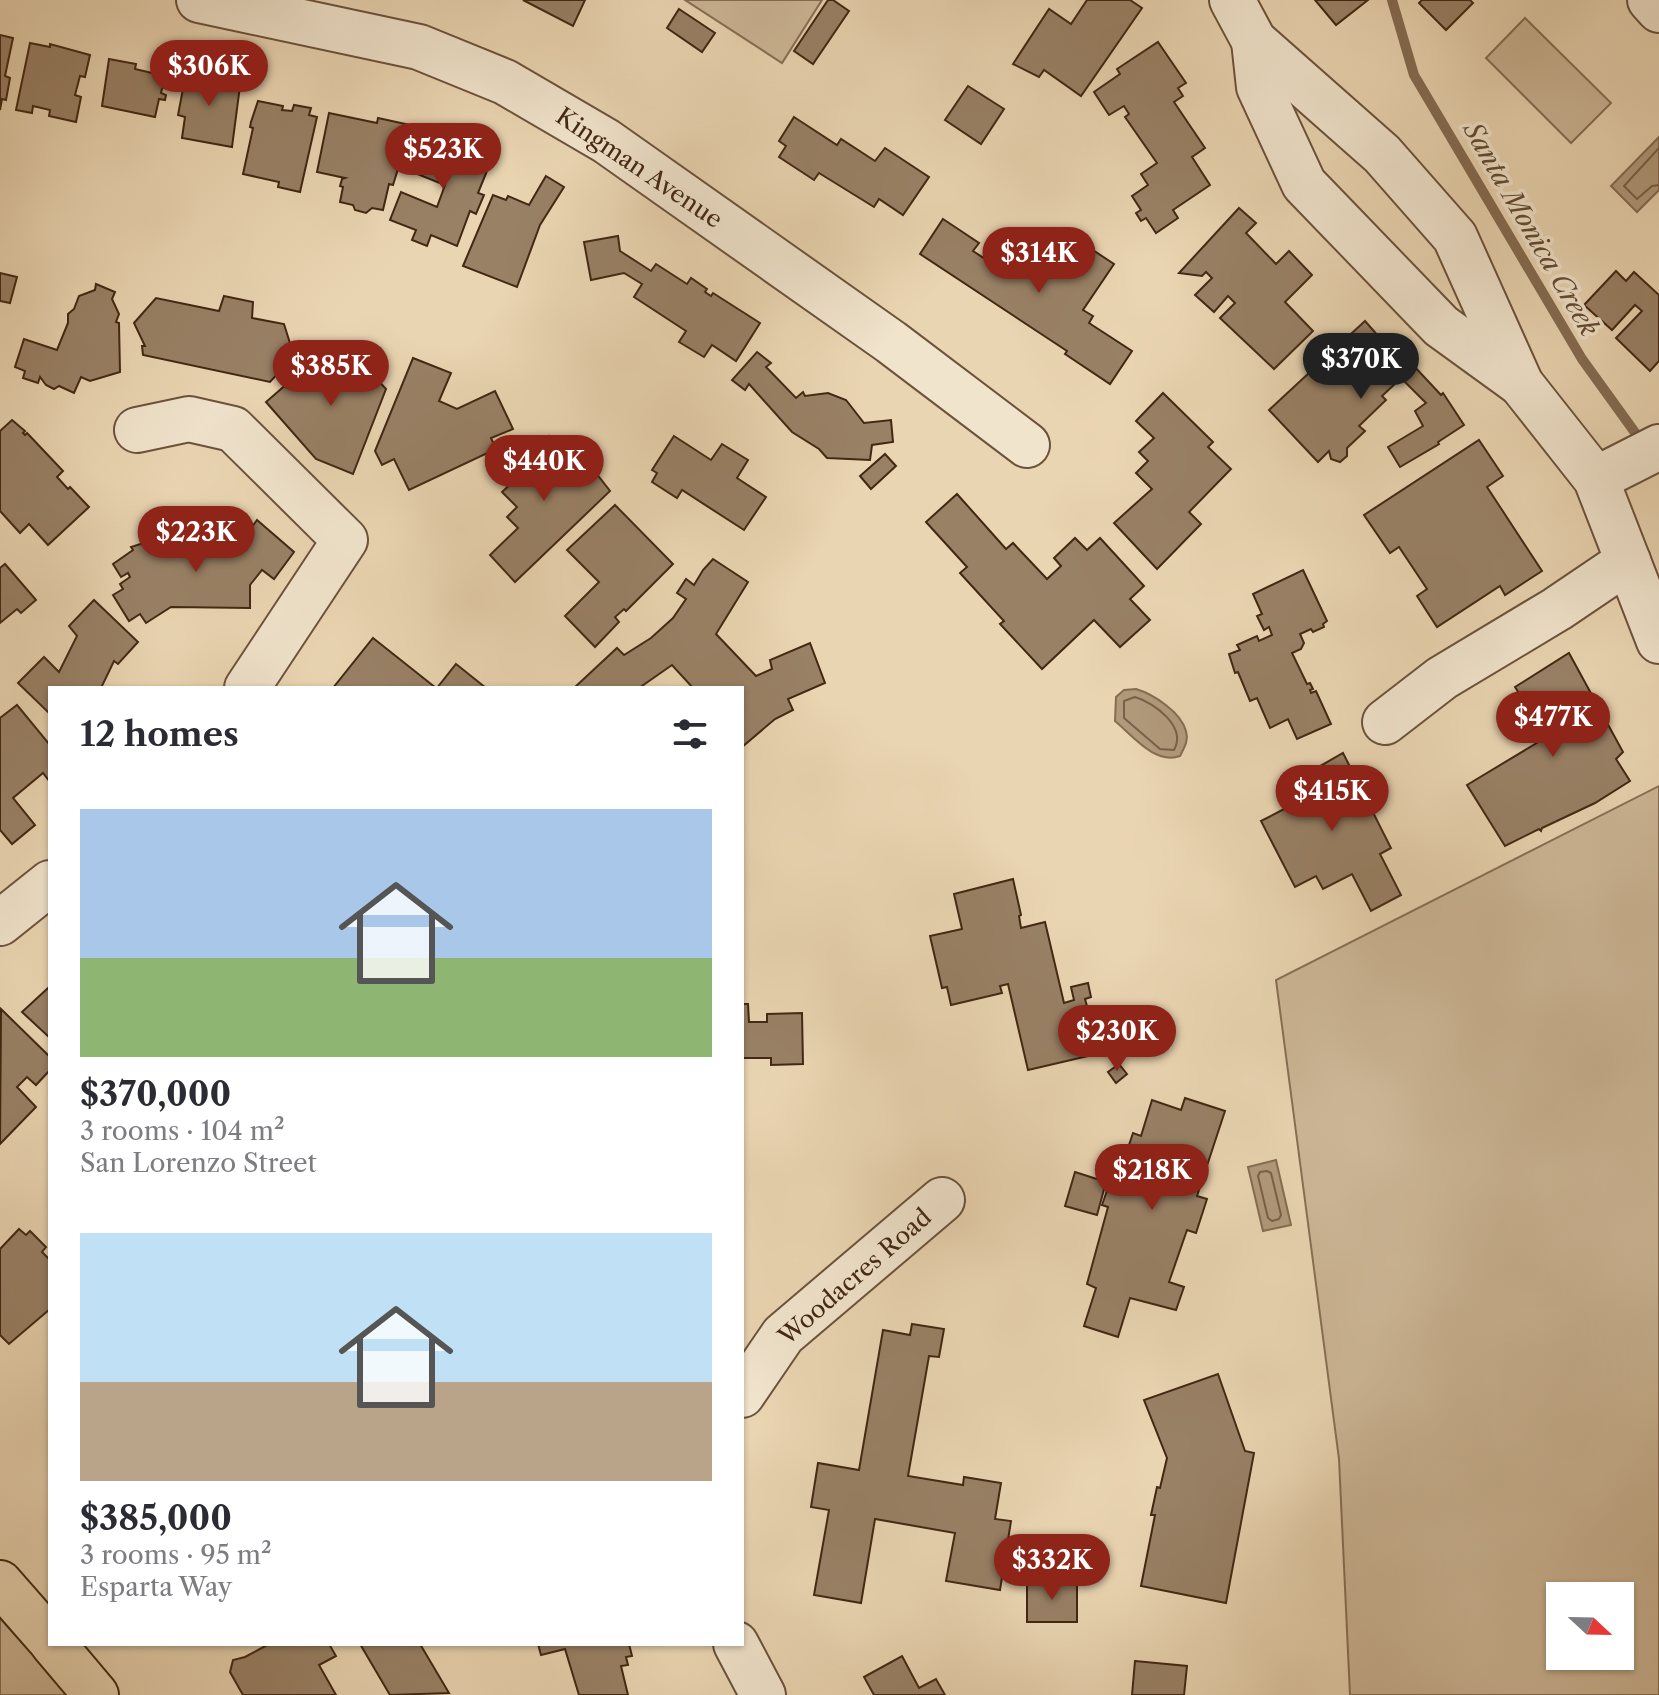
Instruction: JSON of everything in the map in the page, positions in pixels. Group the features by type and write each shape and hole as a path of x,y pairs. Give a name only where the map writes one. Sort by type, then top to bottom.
{"main road":[{"path":"0,1583 48,1637"},
{"path":"55,1646 96,1695"}],"street":[{"name":"Kingman Avenue","path":"199,0 419,47 505,82 606,141 891,342 1027,445"},
{"path":"1232,0 1254,41 1382,154 1455,237 1521,384 1596,479 1659,641"},
{"path":"1650,0 1659,10"},
{"path":"1254,41 1259,87 1304,184 1441,326 1521,384"},
{"path":"137,430 189,419 233,429 345,540 248,686"},
{"path":"1596,479 1659,447"},
{"path":"1385,722 1442,678 1557,609 1628,561"},
{"path":"0,923 48,885"},
{"name":"Woodacres Road","path":"744,1392 783,1335 942,1200"},
{"path":"737,1646 763,1695"}],"shaded area":[{"path":"685,0 822,0 782,63"},
{"path":"1525,18 1611,103 1571,143 1486,58"},
{"path":"1659,786 1659,1695 1350,1695 1339,1459 1276,980"},
{"path":"0,1610 20,1631 67,1695 0,1695"}],"water":[{"path":"1659,137 1659,190 1637,212 1611,186"},
{"path":"1136,689 1166,705 1183,724 1187,738 1180,756 1171,758 1153,753 1115,721 1116,697 1124,690"},
{"path":"1276,1160 1291,1225 1263,1231 1248,1167"}],"building":[{"path":"523,0 585,0 573,26"},
{"path":"828,0 849,11 813,64 794,51"},
{"path":"1087,0 1130,0 1142,8 1081,96 1044,70 1039,77 1013,64 1049,9 1071,24"},
{"path":"1315,0 1368,0 1336,25"},
{"path":"1422,0 1470,0 1473,3 1446,30 1419,3"},
{"path":"679,9 715,33 702,52 667,28"},
{"path":"0,35 13,38 5,76 10,78 6,100 2,99 0,110"},
{"path":"1158,42 1186,83 1178,88 1183,96 1174,102 1205,148 1192,157 1210,185 1173,210 1178,218 1156,233 1146,218 1141,221 1136,213 1141,210 1132,196 1148,185 1141,174 1157,163 1125,117 1129,114 1124,106 1109,115 1094,92 1120,74 1117,69"},
{"path":"30,43 50,47 50,44 90,55 85,77 80,76 75,95 81,97 76,122 49,116 50,110 33,106 32,113 16,110"},
{"path":"109,59 136,64 135,69 165,76 161,93 166,95 165,100 159,99 155,117 102,106"},
{"path":"187,68 217,73 215,81 240,86 232,147 182,138 185,117 178,115"},
{"path":"968,86 1004,109 981,144 945,120"},
{"path":"258,101 283,106 282,110 292,111 294,105 311,108 309,115 317,117 300,192 278,187 279,182 243,174 253,128 250,127 251,122"},
{"path":"329,113 377,123 378,118 410,125 406,143 401,141 397,172 393,185 389,184 383,210 372,208 366,213 340,202 343,187 340,186 345,178 317,172"},
{"path":"794,117 837,145 841,139 875,161 885,148 929,177 903,215 879,199 874,207 819,173 814,180 779,157 786,146 779,141"},
{"path":"421,133 491,161 478,193 484,195 476,214 470,211 457,246 431,235 427,246 412,240 416,230 390,220 401,192 437,207 445,185 407,170"},
{"path":"546,176 564,187 540,225 517,287 463,266 493,195 506,200 508,196 529,205"},
{"path":"1239,208 1256,223 1246,233 1276,264 1289,251 1312,275 1285,302 1313,331 1274,369 1220,318 1235,303 1228,296 1214,312 1195,295 1212,278 1206,272 1202,276 1179,273"},
{"path":"943,219 979,243 973,251 999,268 1004,260 1042,285 1073,237 1114,264 1083,310 1093,316 1089,323 1132,351 1110,384 1065,354 1067,351 920,254"},
{"path":"618,236 620,251 651,271 656,264 687,284 691,278 707,289 705,292 711,296 713,293 760,323 736,361 712,345 704,357 679,342 686,331 634,297 642,284 624,273 591,280 584,242"},
{"path":"1616,271 1626,281 1634,272 1659,295 1659,361 1650,371 1616,338 1642,311 1635,305 1612,330 1584,305"},
{"path":"0,273 17,277 10,303 0,301"},
{"path":"96,284 115,292 112,299 119,314 116,322 119,323 120,372 90,381 81,377 74,393 59,386 54,389 40,377 38,383 23,378 25,371 15,367 24,339 57,350 68,323 68,314 74,309 79,296 95,290"},
{"path":"224,296 253,302 252,318 284,324 294,356 270,382 143,355 142,346 145,346 134,323 156,298 219,311"},
{"path":"1365,321 1406,364 1408,370 1413,365 1441,395 1443,393 1464,425 1400,467 1388,447 1423,426 1415,411 1426,403 1403,380 1382,396 1386,400 1359,426 1365,431 1347,448 1347,456 1340,462 1331,459 1329,451 1318,462 1269,410"},
{"path":"757,352 771,363 766,367 796,398 803,392 805,396 828,393 846,400 864,423 891,420 893,442 872,445 870,460 827,458 819,449 792,432 749,384 745,390 732,380"},
{"path":"353,353 386,389 353,474 316,459 266,402 320,355"},
{"path":"413,358 451,373 439,401 457,409 495,391 513,429 491,438 496,449 409,490 394,459 382,465 375,451"},
{"path":"1163,393 1213,442 1208,447 1231,469 1189,512 1201,524 1157,569 1114,523 1152,489 1136,473 1148,461 1139,452 1154,438 1136,421"},
{"path":"12,420 63,471 57,477 89,507 48,545 29,524 20,533 0,511 0,431"},
{"path":"549,436 586,474 592,468 610,491 515,582 490,555 518,528 507,517 517,507 502,492 514,481 508,475 516,467 506,457 524,439 535,450"},
{"path":"674,436 711,460 722,444 748,460 737,478 766,497 744,530 682,490 677,498 652,482 657,473 652,470"},
{"path":"1479,440 1503,476 1487,487 1542,571 1505,595 1500,586 1437,627 1417,596 1427,589 1399,547 1390,553 1364,515"},
{"path":"885,454 896,466 871,489 860,476"},
{"path":"957,494 1006,549 1013,543 1047,579 1061,566 1054,558 1075,538 1087,550 1100,538 1144,586 1130,599 1150,620 1120,647 1094,620 1042,669 1000,624 1004,621 960,573 967,567 926,522"},
{"path":"615,505 673,564 626,611 624,609 615,617 619,622 595,647 565,616 599,582 567,550"},
{"path":"257,520 294,552 274,579 262,570 250,585 250,608 171,607 146,623 140,614 129,621 113,595 123,589 120,584 130,577 128,573 121,577 113,564 133,550 131,547 156,539 182,539 182,548 235,550"},
{"path":"713,559 748,582 716,634 756,676 772,669 770,660 810,643 825,683 788,699 793,710 775,719 744,745 744,686 691,686 672,665 642,686 576,686 617,648 624,655 651,638 673,618 686,599 677,593 686,579 694,585"},
{"path":"5,564 36,600 21,613 17,609 0,623 0,568"},
{"path":"1303,570 1327,621 1324,627 1300,634 1304,643 1301,649 1292,653 1307,684 1310,683 1313,689 1311,693 1316,691 1331,724 1297,739 1288,719 1270,728 1257,698 1250,701 1229,654 1240,650 1237,645 1257,636 1259,641 1272,635 1269,627 1264,630 1257,616 1262,614 1253,594"},
{"path":"94,600 138,642 118,664 114,661 102,686 48,686 48,712 18,683 44,657 59,672 77,636 69,626"},
{"path":"373,638 433,686 335,686"},
{"path":"1569,653 1623,752 1616,759 1630,781 1595,803 1505,846 1467,785 1550,735 1532,706 1529,708 1515,687"},
{"path":"456,664 484,686 439,686"},
{"path":"17,705 48,743 48,779 43,773 13,798 35,825 12,844 0,830 0,718"},
{"path":"1343,753 1391,848 1380,854 1401,895 1371,911 1352,874 1323,889 1316,876 1295,887 1261,821 1288,807 1280,789"},
{"path":"1013,879 1021,928 1045,922 1064,1003 1074,1000 1071,987 1088,983 1091,997 1085,999 1090,1017 1093,1016 1101,1053 1028,1070 1008,984 1000,986 1002,993 951,1005 947,987 942,988 930,936 962,929 954,894"},
{"path":"48,988 48,1036 22,1012"},
{"path":"744,1004 748,1004 749,1022 767,1022 767,1014 802,1013 803,1064 771,1065 771,1058 744,1058"},
{"path":"1,1009 48,1055 48,1072 36,1085 27,1077 17,1087 36,1107 0,1144"},
{"path":"1119,1064 1127,1074 1116,1083 1108,1072"},
{"path":"1185,1098 1225,1111 1197,1196 1207,1199 1196,1233 1187,1230 1169,1282 1184,1287 1176,1310 1130,1298 1118,1337 1084,1326 1096,1288 1087,1284 1108,1207 1102,1205 1109,1185 1115,1187 1133,1133 1141,1136 1152,1100 1181,1110"},
{"path":"1075,1172 1106,1182 1097,1215 1065,1206"},
{"path":"19,1229 26,1235 30,1231 46,1247 42,1252 48,1258 48,1311 9,1344 0,1335 0,1249"},
{"path":"912,1324 944,1329 939,1357 929,1356 908,1476 963,1485 964,1477 1001,1483 995,1519 1011,1521 1000,1590 946,1581 955,1533 875,1519 861,1603 814,1595 829,1510 811,1507 818,1463 859,1470 883,1330 910,1335"},
{"path":"1218,1374 1245,1451 1254,1453 1226,1603 1141,1586 1155,1515 1151,1515 1167,1458 1144,1400"},
{"path":"1027,1581 1077,1581 1077,1622 1027,1622"},
{"path":"265,1646 330,1646 336,1656 319,1665 336,1695 243,1695 230,1672 233,1660"},
{"path":"361,1646 421,1646 449,1693 390,1695"},
{"path":"539,1646 630,1646 632,1656 626,1657 628,1665 621,1666 628,1695 579,1695 565,1649 541,1655"},
{"path":"902,1656 919,1688 936,1679 945,1695 874,1695 864,1677"},
{"path":"1135,1661 1187,1666 1184,1695 1132,1695"}],"waterway":[{"name":"Santa Monica Creek","path":"1392,0 1414,75 1582,359 1644,445"}]}
